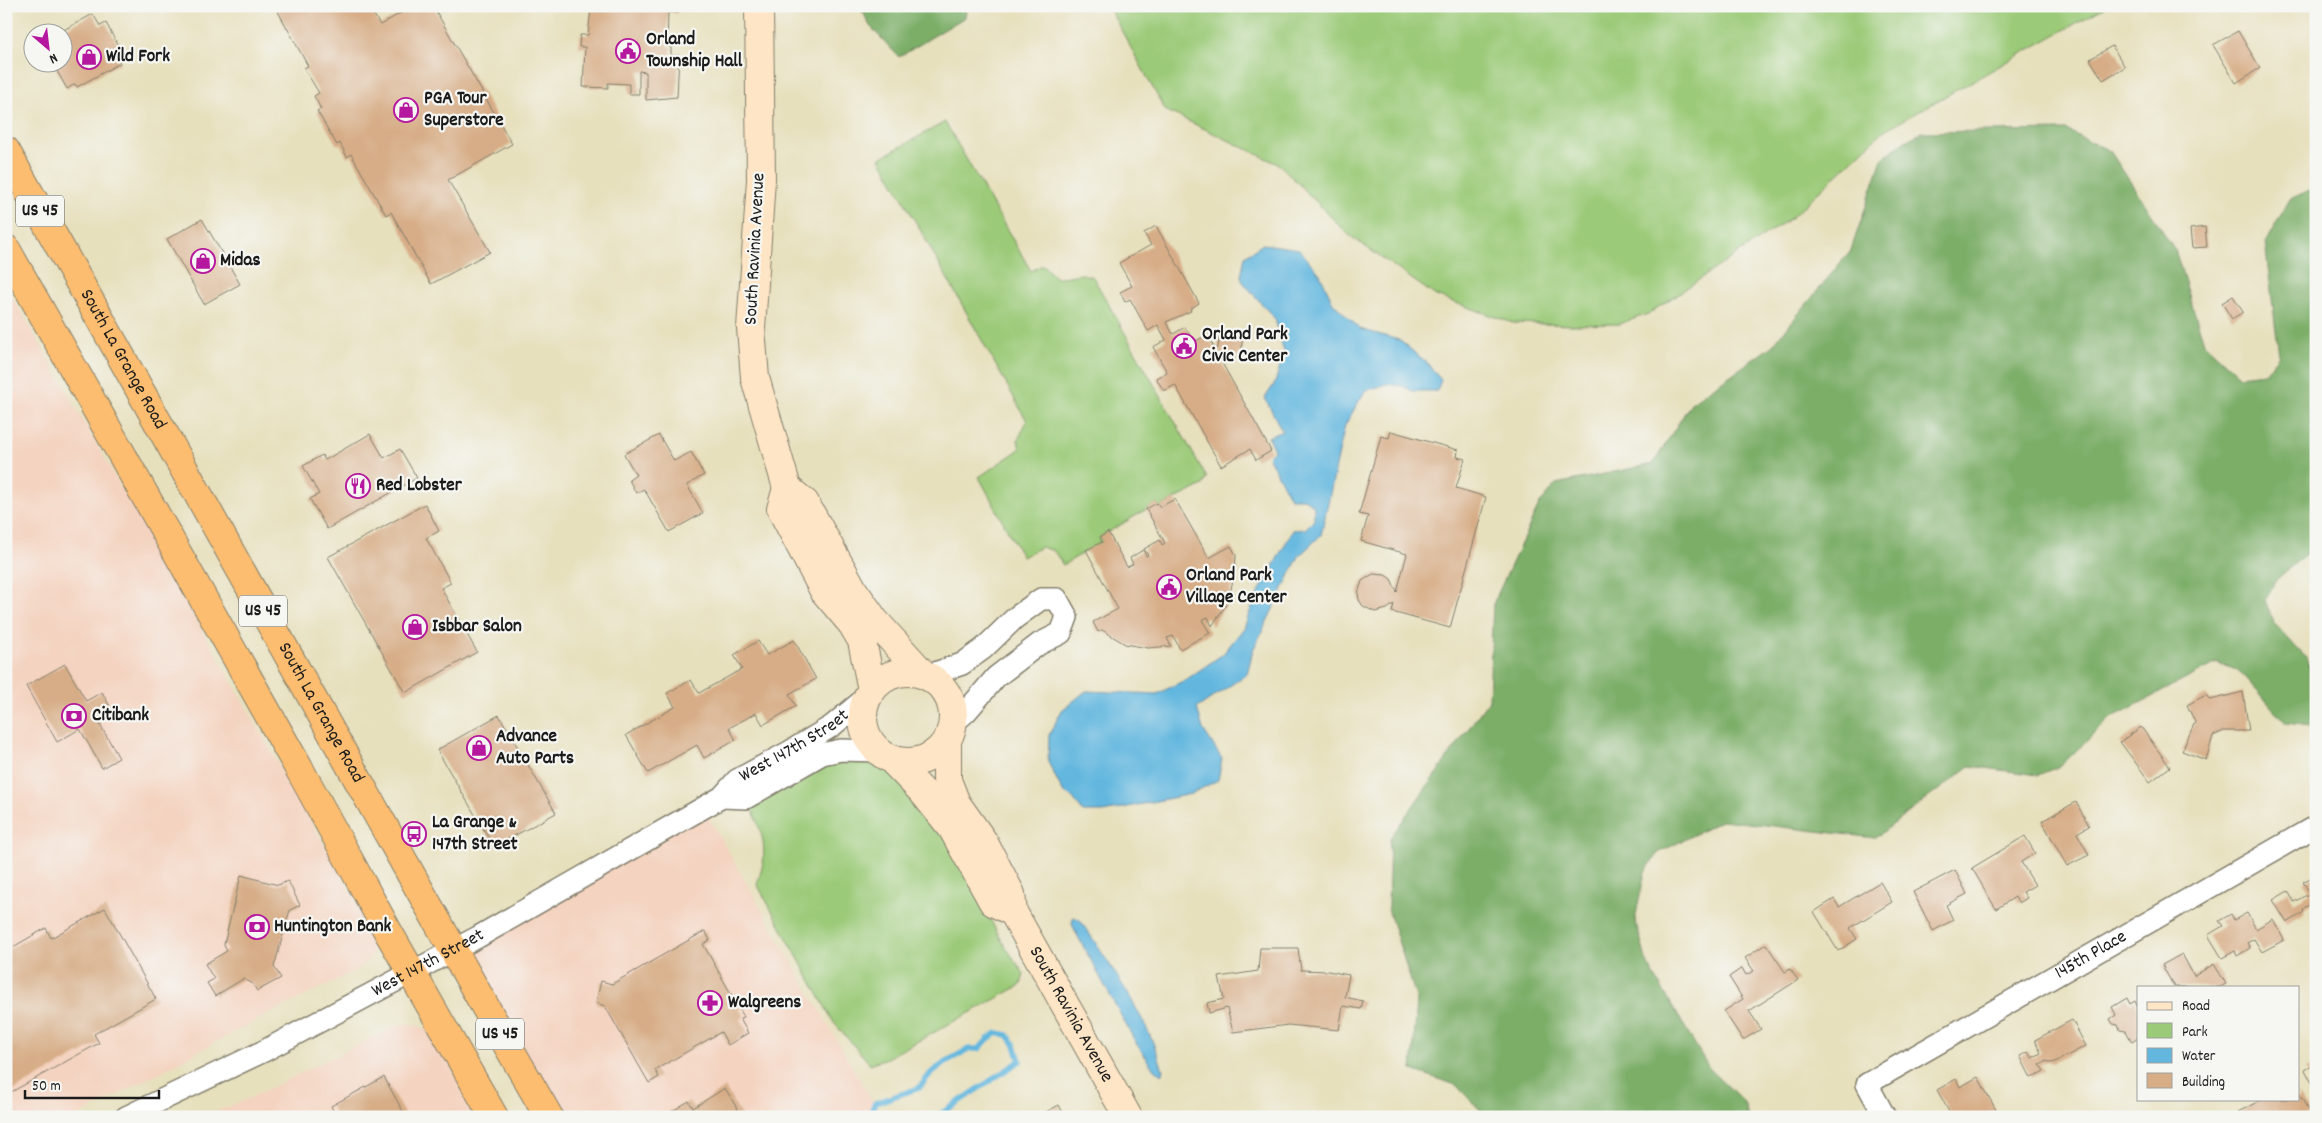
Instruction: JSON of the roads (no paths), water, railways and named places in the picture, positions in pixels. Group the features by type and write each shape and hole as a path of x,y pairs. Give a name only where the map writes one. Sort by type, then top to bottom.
{"highway":[{"name":"South La Grange Road","path":"6,150 548,1117"},
{"name":"US 45","path":"6,249 301,772 386,928 494,1117"}],"street":[{"name":"South Ravinia Avenue","path":"759,6 761,180 751,328 755,378 787,488 781,509 824,591 852,624 862,641 870,693"},
{"path":"787,488 805,503 854,591 874,621 925,675 937,682 947,694 952,708 950,731"},
{"path":"884,755 902,761 926,758 938,750 950,731 996,677 1039,644 1060,633 1067,617 1057,599 1041,599 1015,618 983,649 962,664 925,675 910,672 896,673 883,679 870,693 863,719 865,731 870,742 922,791 952,828 993,902 1013,912"},
{"name":"West 147th Street","path":"126,1117 264,1050 453,950 722,797 737,780 825,730 870,693"},
{"name":"South Ravinia Avenue","path":"950,731 947,780 956,803 983,841 1011,894 1013,912 1128,1117"},
{"name":"West 147th Street","path":"722,797 746,798 822,754 840,750 884,755"},
{"name":"145th Place","path":"1885,1117 1867,1084 2316,826"}],"water":[{"path":"1263,244 1299,249 1320,274 1333,303 1360,329 1399,340 1427,363 1441,380 1437,391 1413,391 1402,386 1387,384 1365,391 1345,425 1321,535 1299,556 1253,650 1247,674 1197,708 1203,729 1222,759 1218,780 1191,794 1103,812 1083,812 1073,798 1063,792 1048,762 1049,735 1062,710 1086,691 1157,694 1187,679 1223,654 1244,628 1254,601 1293,530 1305,529 1314,520 1314,507 1304,498 1290,498 1268,456 1274,450 1268,437 1282,431 1265,398 1275,383 1284,352 1275,319 1243,282 1241,276 1245,256"},
{"path":"1073,917 1079,919 1083,924 1139,1013 1156,1050 1163,1070 1161,1075 1152,1067 1136,1043 1075,931 1072,923"}],"waterway":[{"path":"868,1117 875,1103 919,1088 931,1073 947,1061 969,1049 979,1049 997,1033 1008,1035 1015,1045 1020,1061 936,1117"}],"place":[{"name":"Orland Township Hall","path":"628,51"},
{"name":"Wild Fork","path":"89,57"},
{"name":"PGA Tour Superstore","path":"406,110"},
{"name":"Midas","path":"203,261"},
{"name":"Orland Park Civic Center","path":"1184,346"},
{"name":"Red Lobster","path":"358,486"},
{"name":"Orland Park Village Center","path":"1169,587"},
{"name":"Isbbar Salon","path":"415,627"},
{"name":"Citibank","path":"74,716"},
{"name":"Advance Auto Parts","path":"479,748"},
{"name":"La Grange & 147th Street","path":"414,834"},
{"name":"Huntington Bank","path":"257,927"},
{"name":"Walgreens","path":"710,1003"}]}
